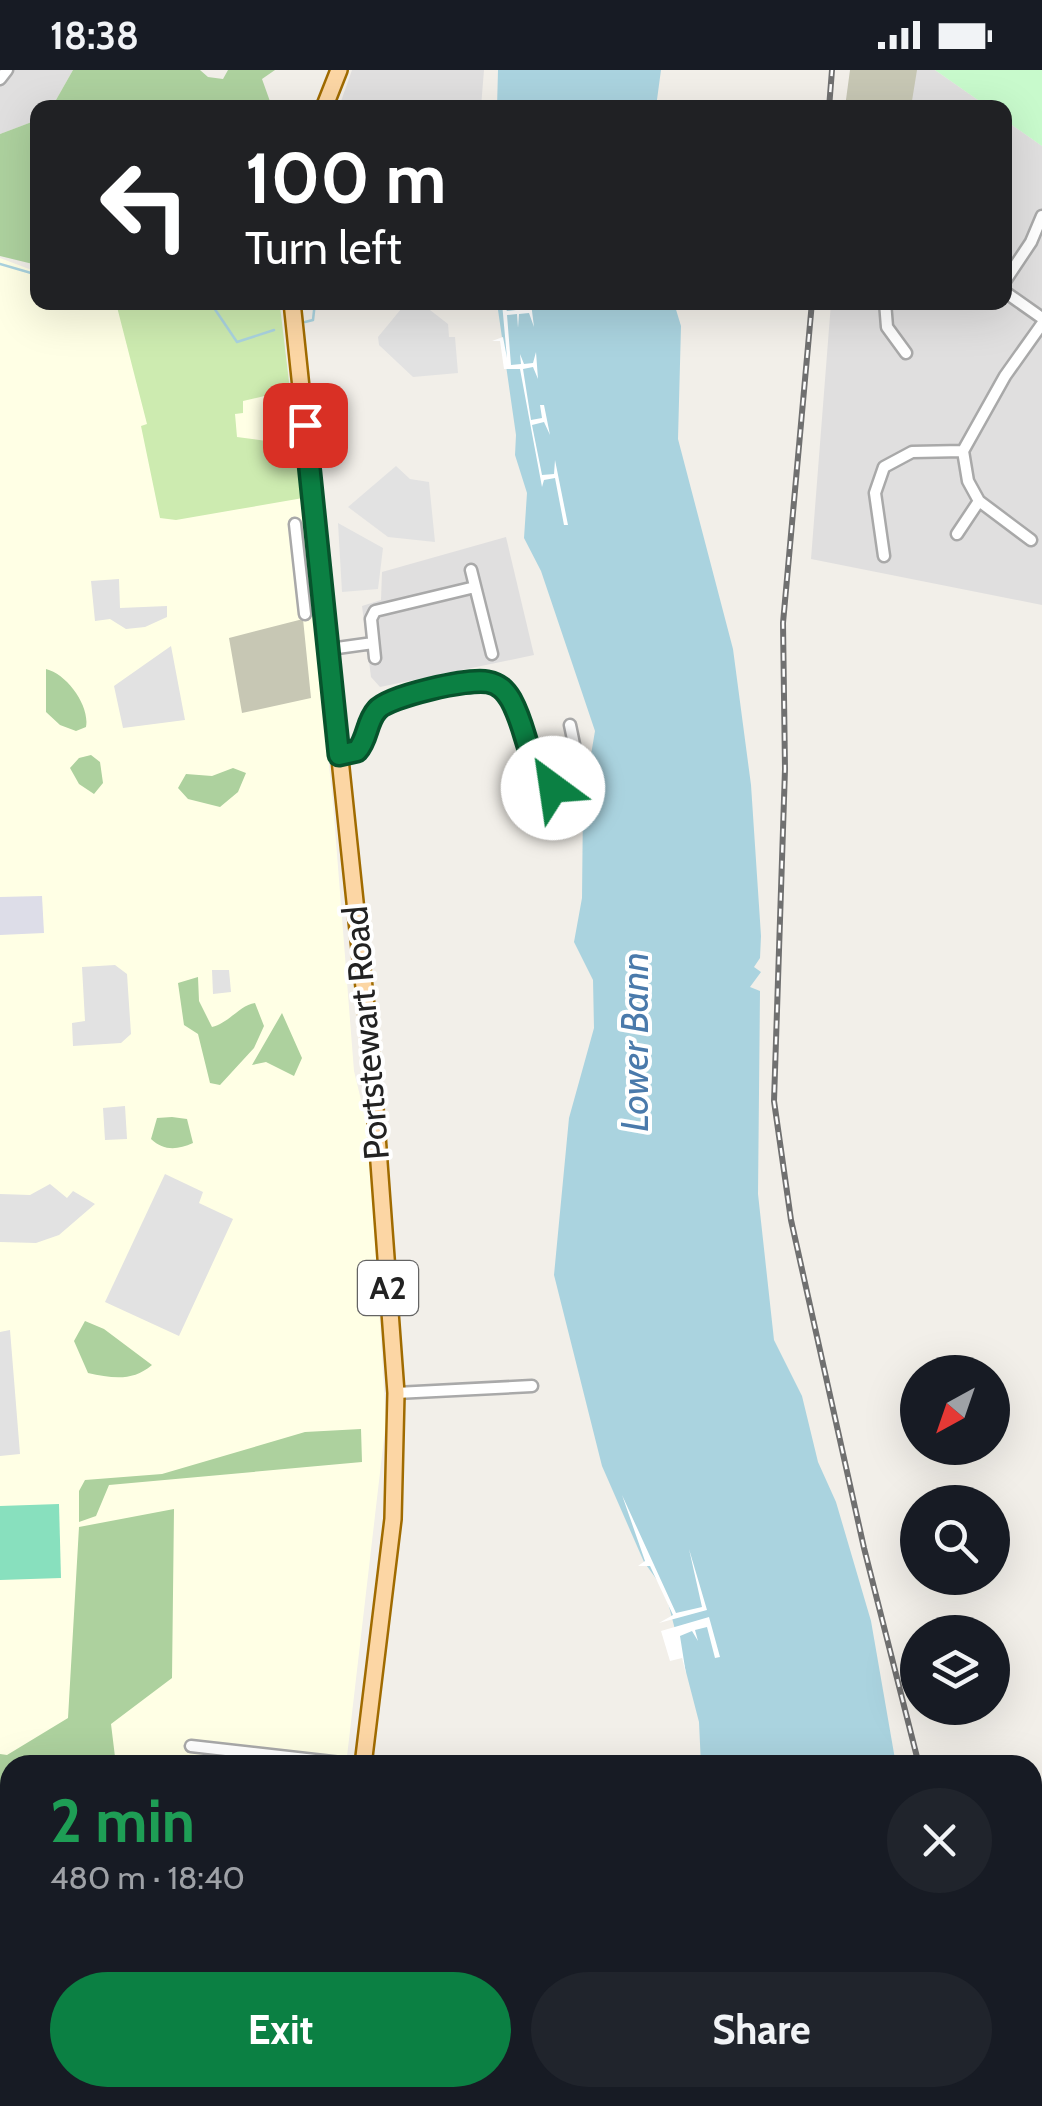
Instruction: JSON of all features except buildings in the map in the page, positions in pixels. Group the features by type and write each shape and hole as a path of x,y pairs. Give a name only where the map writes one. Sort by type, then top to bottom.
{"main road":[{"path":"327,100 340,70"},
{"name":"Portstewart Road","path":"293,310 371,1054 396,1393 394,1519 362,1755"}],"street":[{"path":"0,78 6,70"},
{"path":"1012,271 1032,242 1042,216"},
{"path":"1012,297 1042,321 1005,376 963,451 968,481 979,501 1031,540"},
{"path":"885,310 887,327 906,353"},
{"path":"884,556 875,493 884,467 912,452 963,451"},
{"path":"957,534 979,501"},
{"path":"295,524 305,614"},
{"path":"472,570 492,654"},
{"path":"375,658 375,611 476,587"},
{"path":"330,649 373,643"},
{"path":"339,755 357,751 379,707 396,698 482,680 500,685 510,697 526,733 534,771 553,788 566,780 575,749 570,726"},
{"path":"396,1393 532,1386"},
{"path":"191,1746 272,1755"}],"shaded area":[{"path":"0,70 73,70 56,100 30,100 30,123 0,134"},
{"path":"352,70 484,70 482,100 341,100"},
{"path":"850,70 917,70 912,100 846,100"},
{"path":"914,70 935,70 978,100 908,100"},
{"path":"1012,125 1042,146 1042,605 811,559 830,310 1012,310"},
{"path":"0,258 30,269 30,310 280,310 333,803 354,1071 368,1129 386,1421 347,1755 0,1755"},
{"path":"400,310 430,310 448,324 449,337 455,337 458,373 413,377 379,345 378,337"},
{"path":"396,466 410,479 429,482 435,542 388,537 348,507"},
{"path":"338,523 383,548 378,589 342,592"},
{"path":"506,537 534,655 380,687 371,677 362,606 381,600 382,572"},
{"path":"119,579 120,608 167,606 167,617 145,627 126,629 110,619 95,621 91,581"},
{"path":"303,619 311,698 242,713 229,638"},
{"path":"171,646 185,720 123,728 114,686"},
{"path":"42,896 44,933 0,935 0,897"},
{"path":"115,965 127,974 131,1034 121,1043 73,1046 72,1023 85,1021 82,967"},
{"path":"212,970 229,970 231,992 213,994"},
{"path":"125,1106 127,1139 105,1140 103,1108"},
{"path":"165,1174 203,1192 199,1203 233,1219 179,1336 105,1302"},
{"path":"50,1184 67,1198 73,1191 95,1204 59,1235 36,1243 0,1242 0,1194 30,1195"},
{"path":"10,1330 20,1454 0,1456 0,1332"}],"green space":[{"path":"73,70 200,70 208,77 223,79 228,70 275,70 262,79 270,100 56,100"},
{"path":"935,70 1042,70 1042,146 1012,125 1012,100 978,100"},
{"path":"30,123 30,263 0,256 0,134"},
{"path":"118,310 280,310 290,390 243,401 243,413 235,414 237,437 295,445 303,498 176,520 160,518 141,426 147,424"},
{"path":"46,669 62,677 75,692 84,710 86,727 76,731 60,725 46,712"},
{"path":"91,755 100,762 103,783 94,794 79,784 70,768 79,758"},
{"path":"233,768 246,773 238,792 220,807 188,799 178,788 186,774 212,776"},
{"path":"198,977 199,1001 212,1027 255,1003 264,1026 254,1048 220,1085 210,1083 198,1034 184,1025 178,983"},
{"path":"282,1013 302,1058 294,1076 266,1062 252,1065"},
{"path":"157,1118 187,1119 193,1143 171,1148 151,1139"},
{"path":"85,1321 104,1329 152,1365 129,1376 88,1373 74,1341"},
{"path":"361,1429 362,1462 109,1485 96,1516 79,1522 79,1491 85,1480 162,1474 305,1432"},
{"path":"59,1504 61,1578 0,1580 0,1506"},
{"path":"174,1509 172,1678 111,1724 115,1755 7,1755 68,1718 79,1527"}],"water":[{"path":"498,70 661,70 657,100 497,100"},
{"name":"Lower Bann","path":"498,310 676,310 681,326 678,439 733,649 751,785 761,936 760,958 754,967 761,972 750,987 760,991 758,1194 774,1340 802,1396 818,1462 836,1502 871,1621 894,1755 701,1755 699,1722 665,1591 644,1562 602,1466 554,1275 569,1118 594,1028 593,980 574,942 582,898 583,802 595,731 541,571 524,538 527,493 515,455 516,435"}],"pier":[{"path":"503,310 532,310 534,327 529,313 519,314 518,328 517,314 507,315 511,365 521,364 520,354 524,364 533,363 536,352 538,379 533,367 523,369 531,420 542,418 540,405 544,405 550,435 544,422 532,425 542,475 554,474 555,460 568,525 564,525 555,478 544,480 542,487 520,369 504,369 500,341 492,341 503,337 507,358"},
{"path":"622,1495 676,1613 702,1607 689,1549 707,1610 659,1623 673,1615 650,1566 638,1566 645,1561"},
{"path":"709,1617 720,1657 715,1658 707,1627 695,1630 698,1641 692,1631 680,1636 686,1674 682,1658 670,1661 661,1631"}],"waterway":[{"path":"0,264 30,273"},
{"path":"215,310 237,342 274,330"},
{"path":"305,322 313,320 314,310"}],"railway":[{"path":"830,100 832,70"},
{"path":"811,310 783,623 785,769 774,1101 791,1220 864,1548 916,1755"}],"route":[{"path":"305,425 339,755 357,751 365,742 369,722 379,707 396,698 482,680 500,685 510,697 526,733 534,771 553,788"}]}
